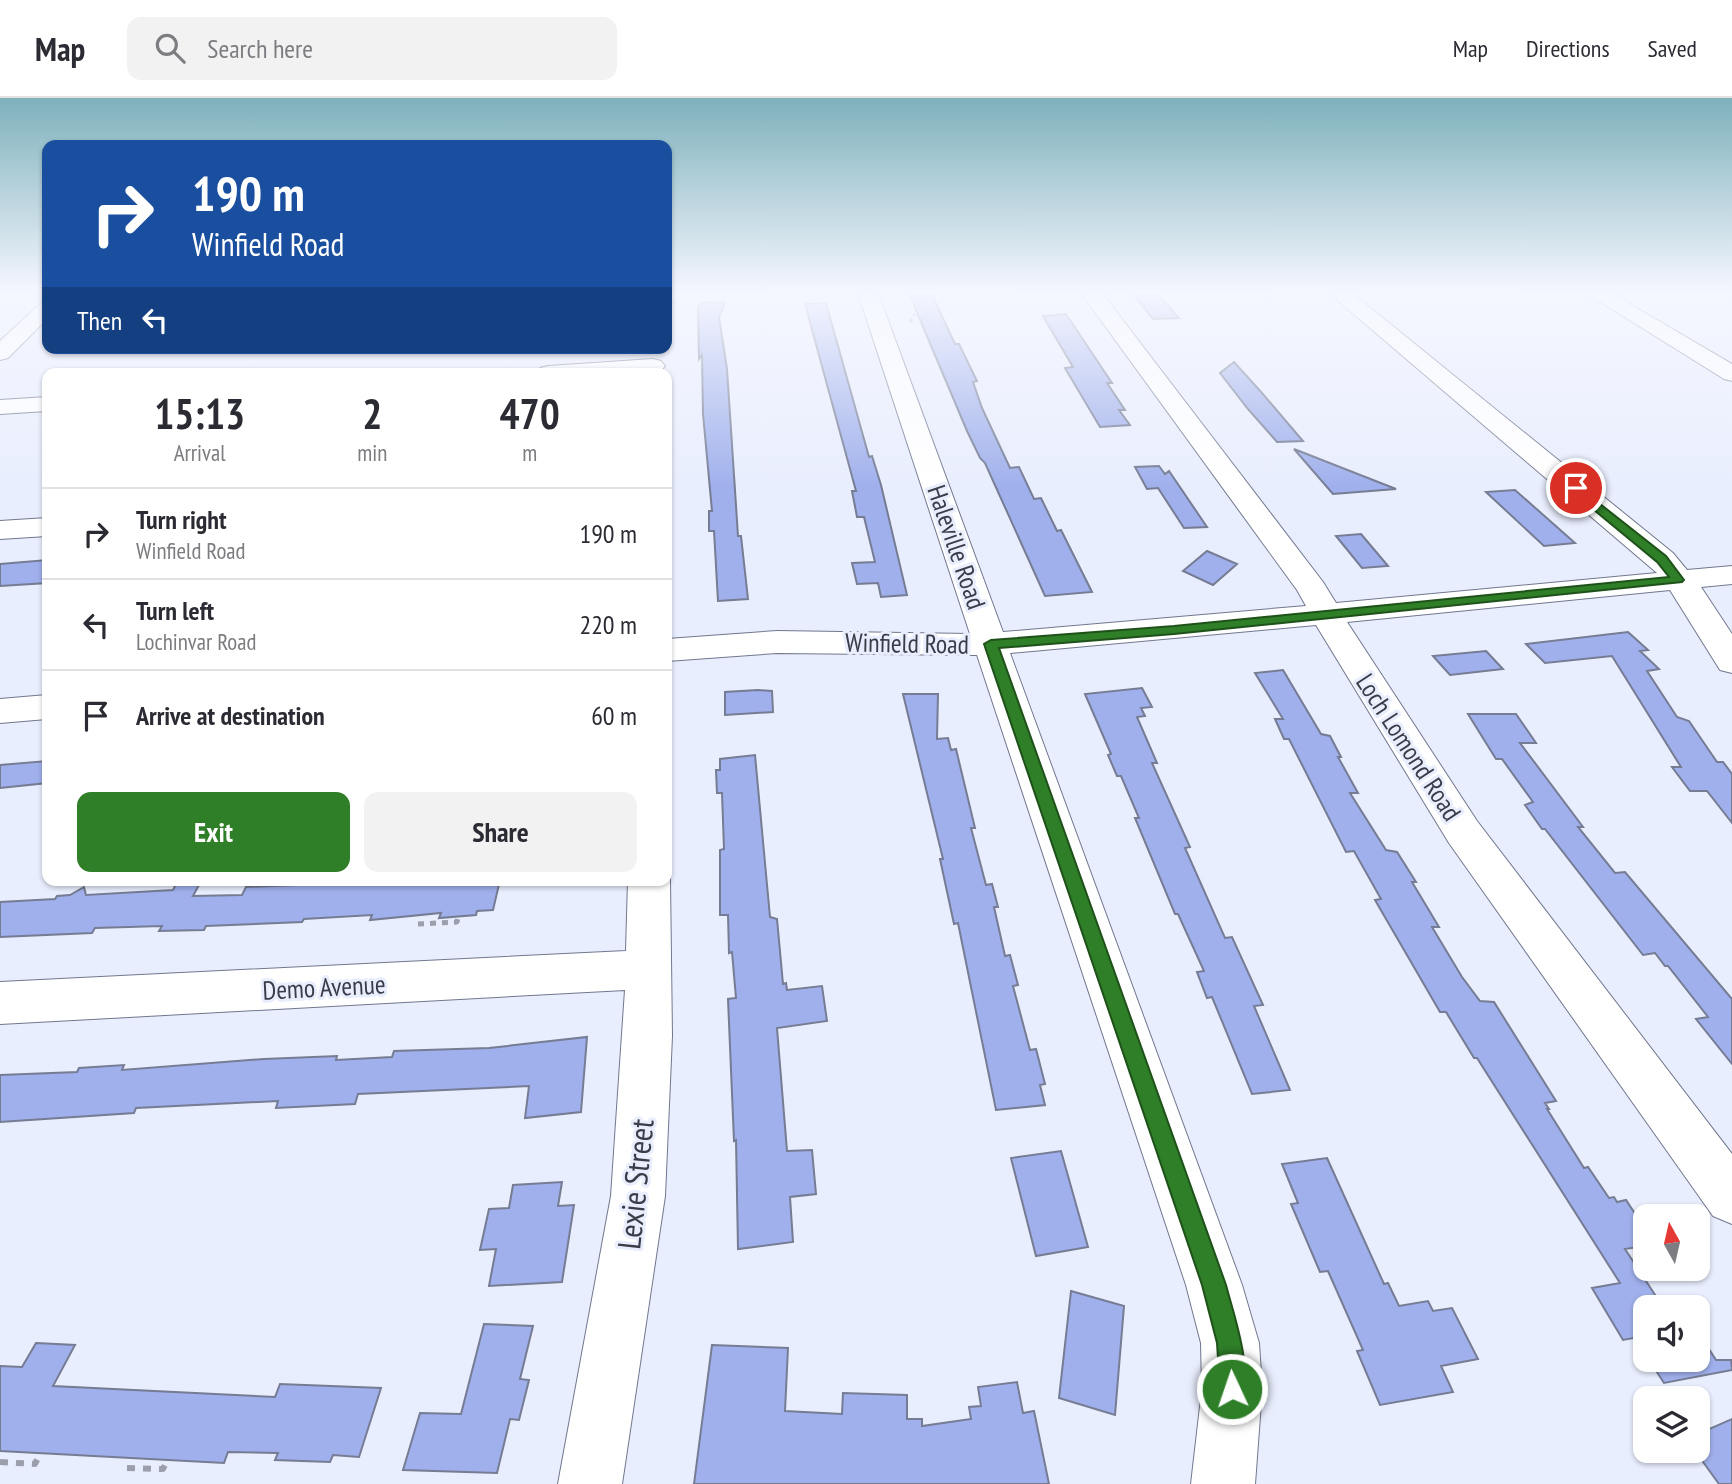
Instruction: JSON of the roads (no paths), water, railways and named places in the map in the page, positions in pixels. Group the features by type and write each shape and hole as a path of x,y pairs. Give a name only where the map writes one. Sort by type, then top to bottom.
{"street":[{"name":"Haleville Road","path":"890,358 1223,1313 1230,1343 1232,1389 1223,1484"},
{"name":"Loch Lomond Road","path":"1140,358 1233,479 1328,614 1350,654 1463,832 1732,1197"},
{"path":"1418,358 1662,559 1698,605 1732,662"},
{"path":"1705,358 1732,374"},
{"path":"596,368 653,362"},
{"path":"0,407 42,404"},
{"path":"0,530 42,527"},
{"name":"Winfield Road","path":"672,650 817,641 991,644 1103,637 1732,575"},
{"path":"0,711 42,707"},
{"name":"Lexie Street","path":"590,1484 638,1196 648,1036 649,886"},
{"name":"Demo Avenue","path":"0,1003 648,969"}]}
